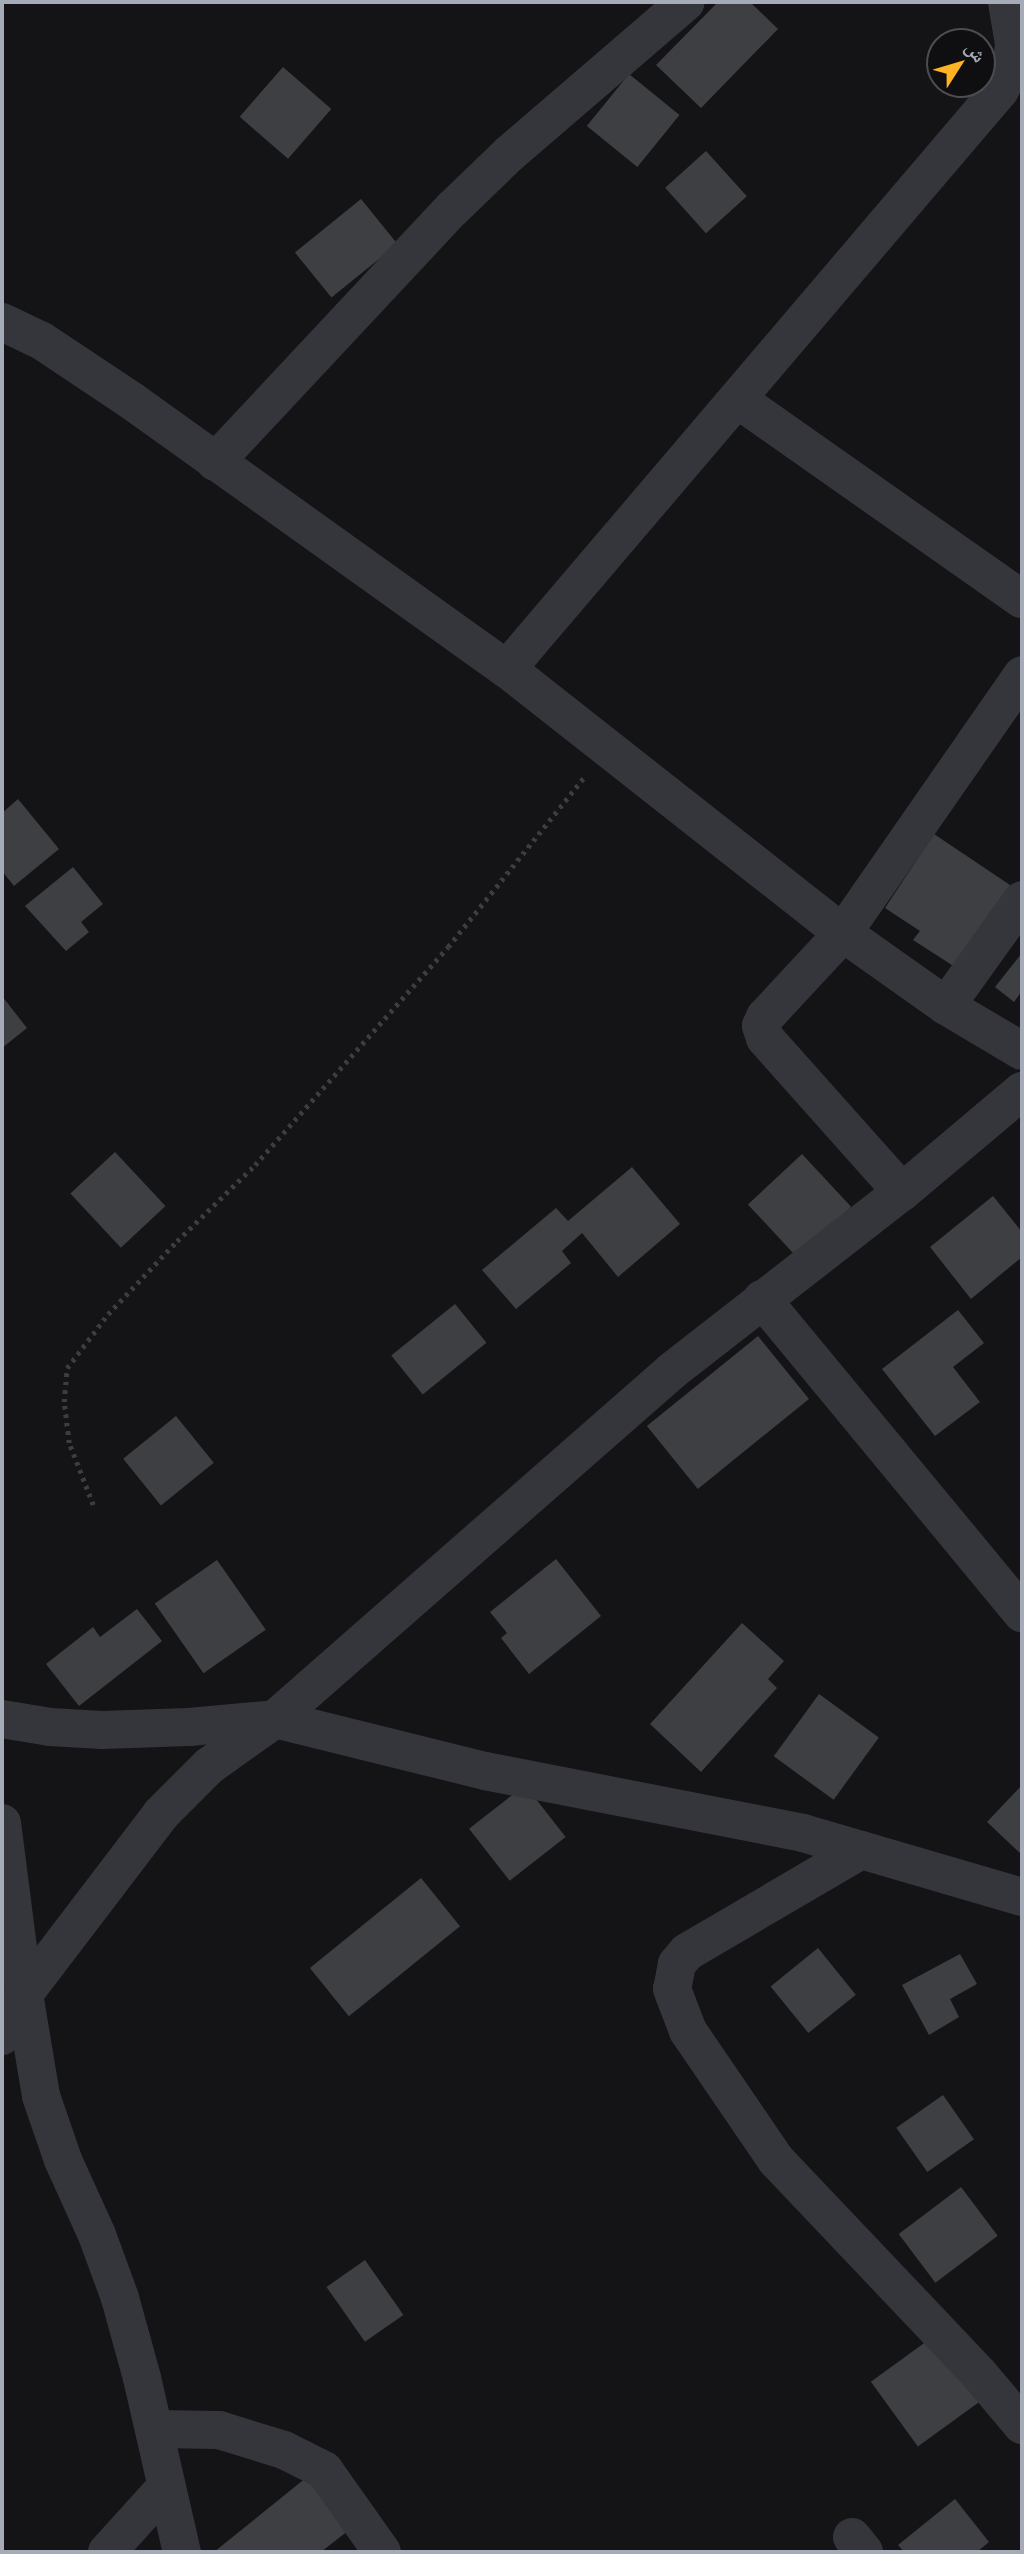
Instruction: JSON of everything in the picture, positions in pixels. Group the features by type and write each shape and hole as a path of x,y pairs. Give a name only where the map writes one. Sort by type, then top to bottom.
{"street":[{"path":"215,462 452,209 509,155 686,2"},
{"path":"507,669 1000,90 1011,69 1014,44 1007,2"},
{"path":"2,322 42,341 94,374 507,669 843,933 946,1006 1022,1051"},
{"path":"737,399 1022,599"},
{"path":"902,1192 765,1038 761,1026 765,1017 843,933 1022,675"},
{"path":"946,1006 1022,900"},
{"path":"2,2036 23,1994 161,1814 209,1766 275,1719 673,1370 902,1192 1022,1091"},
{"path":"762,1299 1022,1613"},
{"path":"2,1719 50,1727 102,1730 189,1727 275,1719 485,1772 803,1833 1022,1897"},
{"path":"2,1823 23,1994 41,2096 62,2160 97,2235 120,2298 182,2552"},
{"path":"861,1850 687,1952 677,1964 672,1989 688,2031 776,2160 979,2374 1022,2425"},
{"path":"154,2429 219,2430 284,2450 324,2470 382,2552"},
{"path":"107,2552 166,2487"}],"path":[{"path":"93,1505 69,1443 64,1402 67,1368 108,1314 177,1241 255,1165 448,947 608,747"}],"building":[{"path":"718,2 750,2 778,29 701,108 656,65"},
{"path":"283,67 331,109 288,159 240,117"},
{"path":"629,74 680,115 637,167 587,126"},
{"path":"706,151 747,196 706,233 665,188"},
{"path":"361,199 398,244 331,298 295,252"},
{"path":"18,799 59,849 14,886 2,871 2,813"},
{"path":"934,834 1010,885 955,967 913,940 920,931 885,908"},
{"path":"73,867 103,904 81,922 89,932 66,951 25,906"},
{"path":"1022,953 1022,991 1014,1002 995,987"},
{"path":"2,996 27,1028 2,1048"},
{"path":"115,1152 165,1206 121,1248 70,1194"},
{"path":"802,1154 851,1207 797,1257 748,1204"},
{"path":"632,1167 680,1224 618,1277 582,1233 562,1251 571,1263 516,1309 482,1270 556,1208 568,1221"},
{"path":"993,1196 1022,1232 1022,1257 971,1299 930,1247"},
{"path":"455,1304 486,1343 423,1394 391,1356"},
{"path":"958,1310 984,1343 953,1367 980,1402 935,1436 882,1369"},
{"path":"758,1336 809,1399 698,1489 647,1426"},
{"path":"176,1416 214,1463 161,1505 123,1459"},
{"path":"556,1559 601,1616 529,1674 501,1638 507,1633 490,1612"},
{"path":"217,1560 266,1630 203,1673 155,1604"},
{"path":"137,1609 162,1641 79,1706 46,1664 93,1627 100,1637"},
{"path":"742,1623 784,1661 768,1679 777,1688 701,1772 650,1724"},
{"path":"819,1694 879,1737 834,1800 774,1756"},
{"path":"525,1785 566,1837 510,1881 469,1829"},
{"path":"1022,1785 1022,1855 987,1822"},
{"path":"421,1878 460,1926 349,2016 310,1968"},
{"path":"818,1948 856,1995 808,2033 771,1986"},
{"path":"960,1954 977,1984 950,1999 959,2017 929,2035 902,1985"},
{"path":"943,2095 974,2139 927,2172 896,2128"},
{"path":"961,2187 998,2236 935,2283 899,2234"},
{"path":"365,2260 403,2315 365,2342 326,2287"},
{"path":"938,2333 985,2398 918,2447 871,2382"},
{"path":"307,2477 349,2530 321,2552 214,2552"},
{"path":"955,2499 989,2542 977,2552 904,2552 898,2545"}]}
